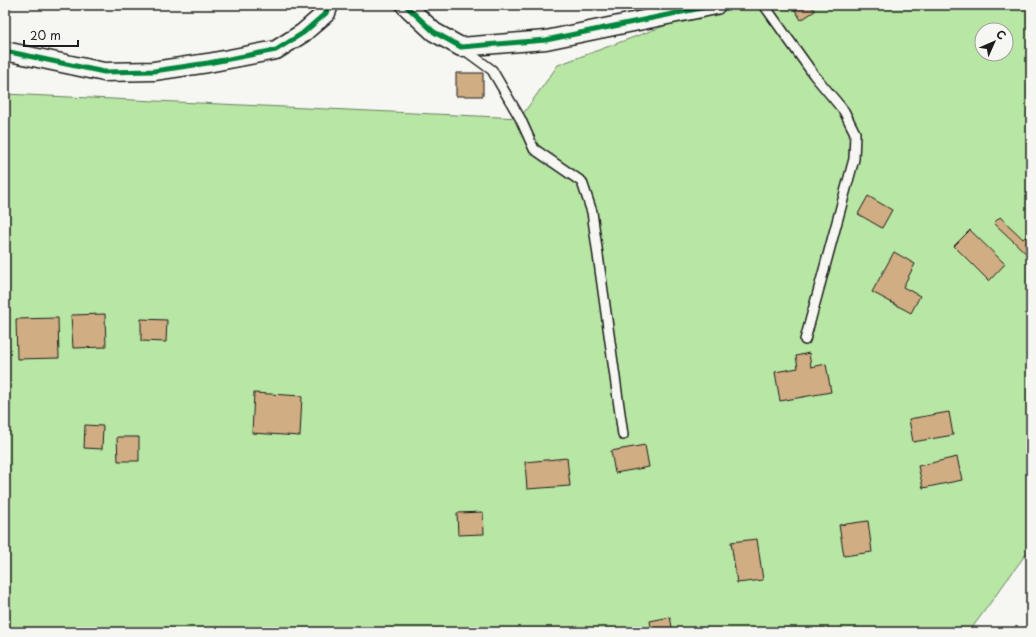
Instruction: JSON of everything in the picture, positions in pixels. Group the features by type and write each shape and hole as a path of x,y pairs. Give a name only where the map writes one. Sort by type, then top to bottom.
{"street":[{"path":"5,51 104,72 162,70 276,50 303,33 326,13 329,5"},
{"path":"405,5 434,32 461,47 546,40 716,5"}],"lane":[{"path":"764,5 814,75 844,111 855,133 854,159 805,340"},
{"path":"461,47 492,70 520,118 534,149 582,182 592,212 623,435"}],"green space":[{"path":"721,5 1031,5 1031,547 969,632 5,632 5,94 520,118 558,65"}],"building":[{"path":"792,5 811,5 815,11 801,20"},
{"path":"456,73 483,73 483,96 456,96"},
{"path":"868,196 892,210 882,228 858,214"},
{"path":"1000,217 1023,239 1031,232 1031,258 994,223"},
{"path":"970,230 1005,264 989,281 954,246"},
{"path":"894,252 915,264 903,287 920,296 911,313 872,292"},
{"path":"105,314 106,347 73,348 71,315"},
{"path":"58,318 59,358 17,359 16,319"},
{"path":"141,319 167,320 166,342 141,341"},
{"path":"809,353 811,367 826,364 831,392 780,401 775,372 798,368 796,356"},
{"path":"254,393 302,396 300,436 252,433"},
{"path":"949,412 953,435 913,442 909,419"},
{"path":"85,425 103,426 102,449 84,448"},
{"path":"117,437 139,437 139,461 118,461"},
{"path":"645,445 649,467 615,473 611,451"},
{"path":"957,457 962,480 923,488 918,466"},
{"path":"567,458 570,486 527,489 525,462"},
{"path":"483,512 484,534 458,535 457,513"},
{"path":"868,521 872,552 844,556 839,525"},
{"path":"757,539 763,580 737,583 731,542"},
{"path":"670,617 673,632 652,632 650,621"}],"cycle path":[{"path":"5,51 104,72 154,71 208,63 276,50 303,33 326,13 329,5"},
{"path":"405,5 434,32 461,47 546,40 716,5"}]}
